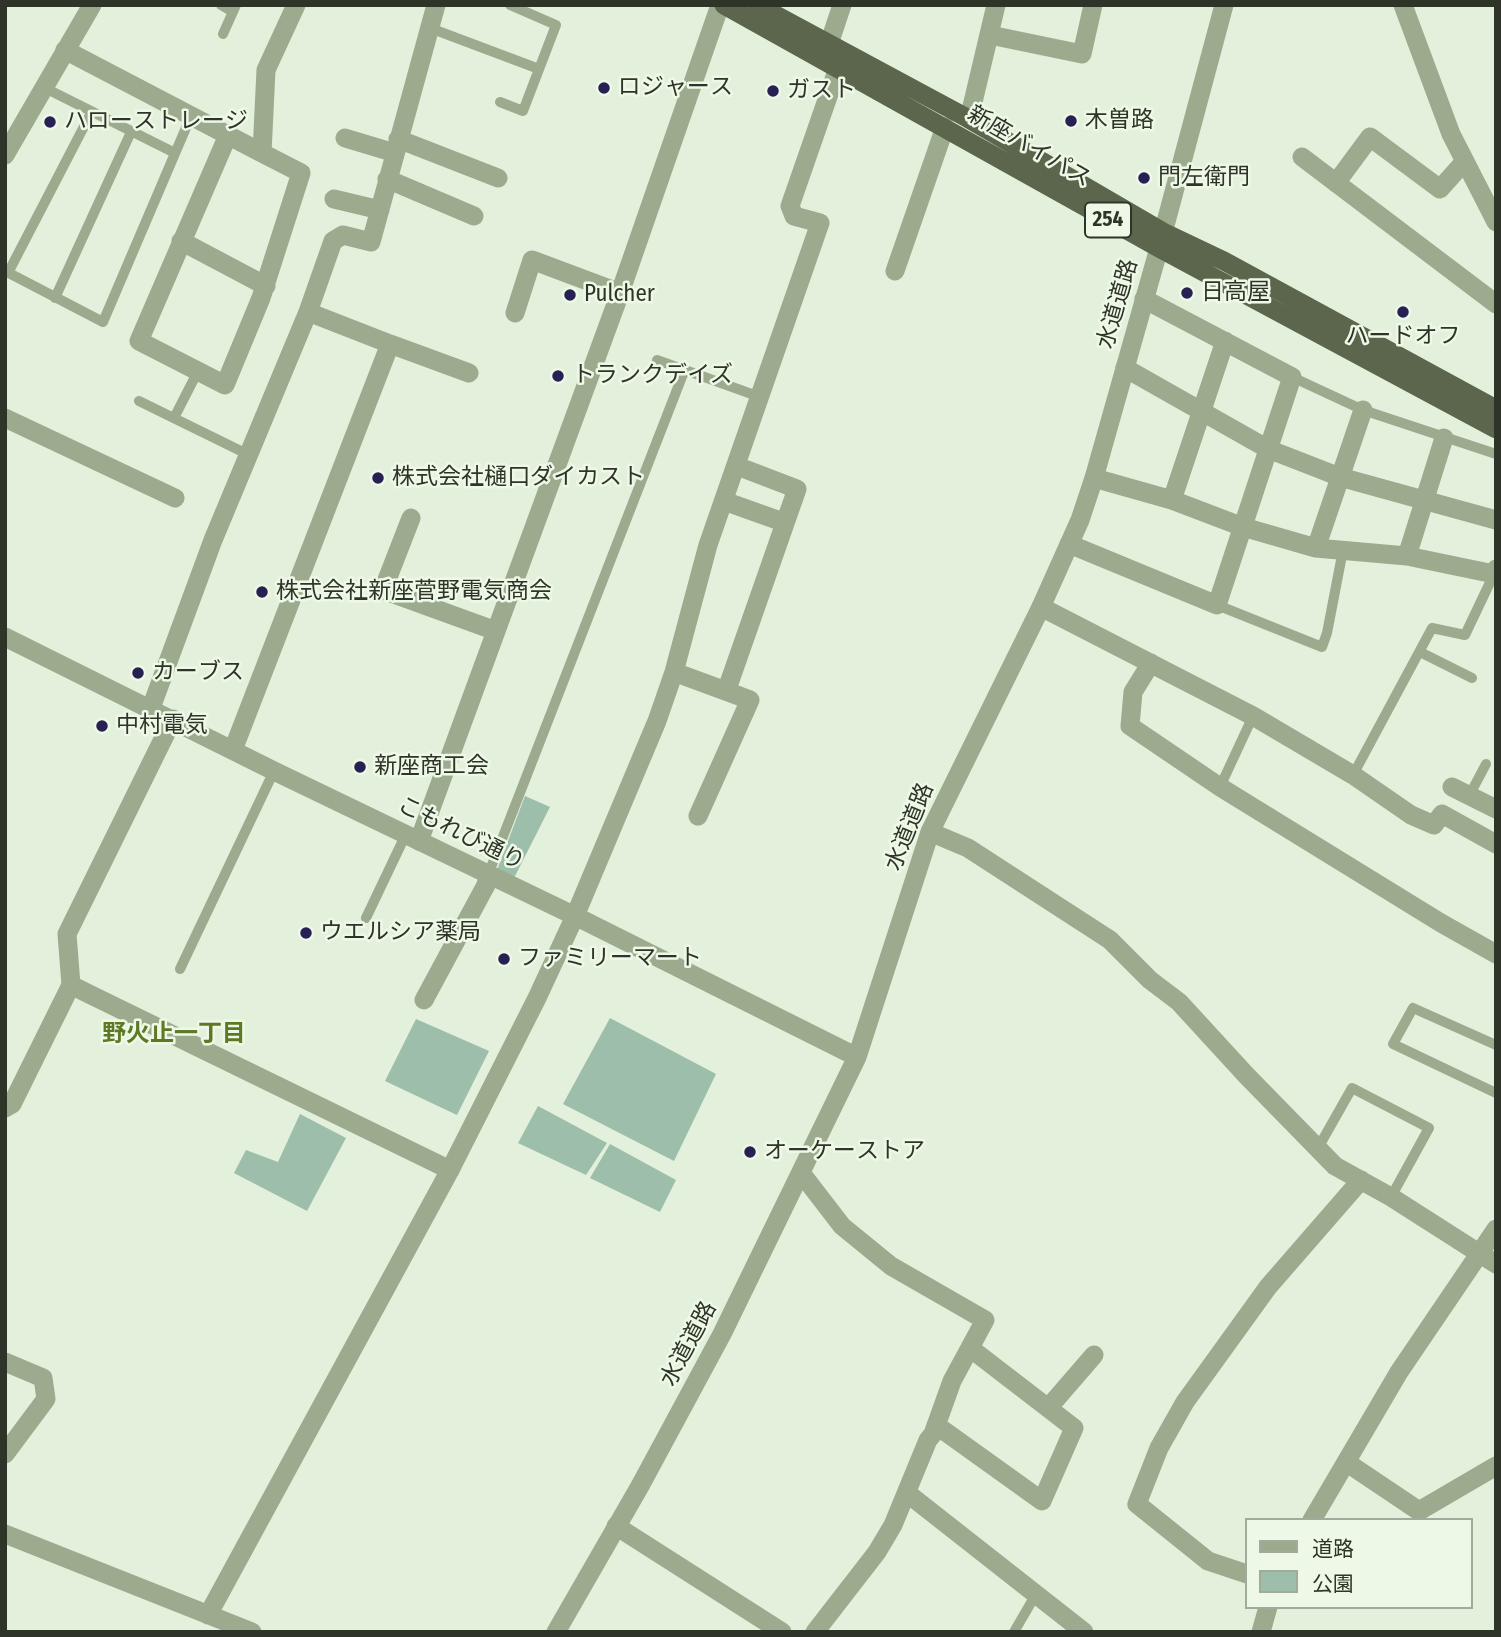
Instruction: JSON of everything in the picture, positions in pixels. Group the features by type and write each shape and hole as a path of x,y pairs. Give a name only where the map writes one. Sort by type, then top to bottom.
{"highway":[{"name":"新座バイパス","path":"722,5 945,127 1161,240 1496,429"},
{"name":"新座バイパス","path":"757,5 969,120 1161,240 1224,261 1496,409"}],"street":[{"path":"5,155 92,5"},
{"path":"262,153 266,70 296,5"},
{"path":"151,708 213,540 308,312 333,241 343,235 371,242 436,5"},
{"path":"413,837 496,631 722,5"},
{"path":"829,44 842,5"},
{"path":"969,120 996,5"},
{"path":"990,35 1082,54 1093,5"},
{"name":"水道道路","path":"556,1632 640,1486 722,1334 802,1174 857,1057 930,832 1041,607 1069,544 1094,478 1224,5"},
{"path":"1403,5 1451,134 1496,222"},
{"path":"65,50 301,173 266,286 225,385 139,341 228,135"},
{"path":"208,1615 450,1170 537,998 575,916 657,721 674,671 708,545 820,223 794,216 790,206 838,68"},
{"path":"895,271 945,127"},
{"path":"1336,183 1370,137 1440,189 1465,161"},
{"path":"345,138 396,146 498,178"},
{"path":"1302,157 1496,304"},
{"path":"387,179 474,216"},
{"path":"334,199 380,210"},
{"path":"181,242 266,286"},
{"path":"515,313 532,260 620,293"},
{"path":"1069,544 1217,605 1292,377 1144,299"},
{"path":"308,312 469,373"},
{"path":"1172,500 1224,341"},
{"path":"233,750 390,344"},
{"path":"1125,368 1268,449 1340,477 1496,520"},
{"path":"1316,548 1363,410"},
{"path":"5,418 175,498"},
{"path":"1406,556 1444,438"},
{"path":"727,690 783,522 797,489 737,466"},
{"path":"1094,478 1172,500 1243,527 1316,548 1406,556 1493,579"},
{"path":"724,501 783,522"},
{"path":"411,518 383,590 496,631"},
{"path":"1041,607 1253,716 1353,775 1411,815 1434,825 1442,814 1496,844"},
{"name":"こもれび通り","path":"5,637 857,1057"},
{"path":"1151,663 1133,692 1130,726 1220,787 1496,954"},
{"path":"674,671 750,700 698,816"},
{"path":"5,1108 12,1104 71,985 67,934 173,719"},
{"path":"1460,791 1496,809"},
{"path":"930,832 968,848 1110,940 1150,980 1179,1002 1335,1166 1391,1197 1489,1258"},
{"path":"424,1000 486,885 488,875"},
{"path":"71,985 450,1170"},
{"path":"802,1174 842,1226 891,1266 985,1320 952,1381 933,1434 928,1440 893,1525 877,1552 815,1632"},
{"path":"1246,1574 1208,1561 1137,1504 1159,1448 1185,1402 1268,1287 1361,1180"},
{"path":"1313,1518 1399,1372 1489,1258 1496,1229"},
{"path":"936,1425 1042,1501 1074,1428 970,1348"},
{"path":"1049,1407 1094,1356"},
{"path":"5,1362 43,1378 46,1399 5,1454"},
{"path":"1346,1462 1424,1515 1496,1466"},
{"path":"908,1493 1084,1632"},
{"path":"616,1526 782,1632"},
{"path":"5,1534 252,1632"},
{"path":"1261,1632 1267,1609"}],"lane":[{"path":"221,5 234,8 223,34"},
{"path":"500,102 523,111 556,25 510,5"},
{"path":"430,28 539,69"},
{"path":"43,87 175,153"},
{"path":"91,113 7,272 103,321 191,116"},
{"path":"55,298 131,132"},
{"path":"657,360 761,397"},
{"path":"488,875 685,369"},
{"path":"174,418 198,371"},
{"path":"1292,377 1363,410 1496,454"},
{"path":"139,401 249,455"},
{"path":"1217,605 1322,647 1343,550"},
{"path":"1353,775 1432,628 1465,635 1493,579"},
{"path":"1420,652 1472,678"},
{"path":"1220,787 1253,716"},
{"path":"1460,791 1486,764"},
{"path":"180,969 274,771"},
{"path":"366,918 413,837"},
{"path":"1496,1045 1413,1008 1393,1044 1496,1093"},
{"path":"1317,1149 1352,1088 1429,1128 1391,1197"},
{"path":"1014,1632 1036,1594"}],"green space":[{"path":"525,796 550,807 514,878 497,870"},
{"path":"610,1018 716,1074 674,1161 563,1104"},
{"path":"416,1019 489,1051 457,1115 385,1081"},
{"path":"538,1106 607,1143 586,1175 518,1143"},
{"path":"300,1114 346,1138 307,1211 234,1173 246,1150 278,1162"},
{"path":"610,1144 676,1180 660,1212 590,1178"}],"place":[{"name":"ロジャース","path":"604,88"},
{"name":"ガスト","path":"773,91"},
{"name":"木曽路","path":"1071,121"},
{"name":"ハローストレージ","path":"50,122"},
{"name":"門左衛門","path":"1144,178"},
{"name":"日高屋","path":"1187,293"},
{"name":"Pulcher","path":"570,295"},
{"name":"ハードオフ","path":"1403,312"},
{"name":"トランクデイズ","path":"558,376"},
{"name":"株式会社樋口ダイカスト","path":"378,478"},
{"name":"株式会社新座菅野電気商会","path":"262,592"},
{"name":"カーブス","path":"138,673"},
{"name":"中村電気","path":"102,726"},
{"name":"新座商工会","path":"360,767"},
{"name":"ウエルシア薬局","path":"306,933"},
{"name":"ファミリーマート","path":"504,959"},
{"name":"オーケーストア","path":"750,1152"}],"district":[{"name":"野火止一丁目","path":"174,1034"}]}
